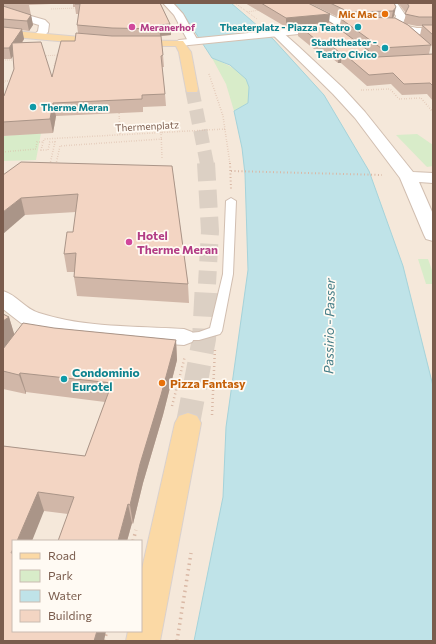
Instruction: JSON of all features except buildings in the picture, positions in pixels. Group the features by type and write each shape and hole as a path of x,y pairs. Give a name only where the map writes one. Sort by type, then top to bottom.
{"main road":[{"path":"3,33 121,44 179,42 185,52 192,89"},
{"path":"143,641 188,423"}],"street":[{"path":"168,3 178,14 196,41"},
{"path":"297,3 346,26"},
{"path":"392,3 401,16 395,26"},
{"path":"3,11 37,20 44,24 43,32 38,36"},
{"path":"179,42 346,26 395,26 417,31 433,32"},
{"path":"395,26 410,34 416,40"},
{"path":"273,34 294,48 351,106 408,177 433,235"},
{"path":"408,177 433,178"},
{"path":"3,298 29,318 73,330 184,337"}],"lane":[{"path":"329,28 338,35"},
{"path":"184,337 199,336 216,331 228,274 231,201"}],"path":[{"path":"235,3 273,34"},
{"path":"27,17 40,10 84,8"},
{"path":"247,12 265,9"},
{"path":"36,57 63,55"},
{"path":"56,56 54,66 58,66"},
{"path":"3,57 16,57"},
{"path":"3,60 17,60"},
{"path":"207,70 220,104 225,129 231,171 231,201"},
{"path":"3,85 4,81 17,81"},
{"path":"372,90 390,89 399,99 421,98 433,112"},
{"path":"119,107 120,135"},
{"name":"Thermenplatz","path":"3,152 36,149 37,142 43,142 44,139 225,129"},
{"path":"161,132 162,158"},
{"path":"55,169 60,146 162,139"},
{"path":"43,142 42,150 48,150 50,142 54,142 50,169"},
{"path":"231,171 374,174"}],"shaded area":[{"path":"3,3 433,3 433,641 3,641"}],"green space":[{"path":"212,58 234,69 244,77 249,87 248,103 234,111 226,84"},
{"path":"41,133 36,160 3,161 3,136"},
{"path":"417,134 433,145 433,166 427,167 396,135"},
{"path":"418,259 428,259 433,273 433,284 426,284"}],"water":[{"name":"Passirio - Passer","path":"173,3 231,3 273,39 324,95 369,171 403,266 433,386 433,641 194,641 223,497 226,427 248,270 245,174 242,148 234,111 248,103 249,87 246,79 230,65 212,58 184,15"}],"tunnel":[{"path":"192,89 207,164"},
{"path":"206,163 210,231 207,284"},
{"path":"188,423 204,339 207,283"}],"place":[{"name":"Mic Mac","path":"385,14"},
{"name":"Meranerhof","path":"132,27"},
{"name":"Theaterplatz - Piazza Teatro","path":"358,27"},
{"name":"Stadttheater - Teatro Civico","path":"385,48"},
{"name":"Therme Meran","path":"33,107"},
{"name":"Hotel Therme Meran","path":"129,242"},
{"name":"Condominio Eurotel","path":"64,379"},
{"name":"Pizza Fantasy","path":"162,383"}]}
